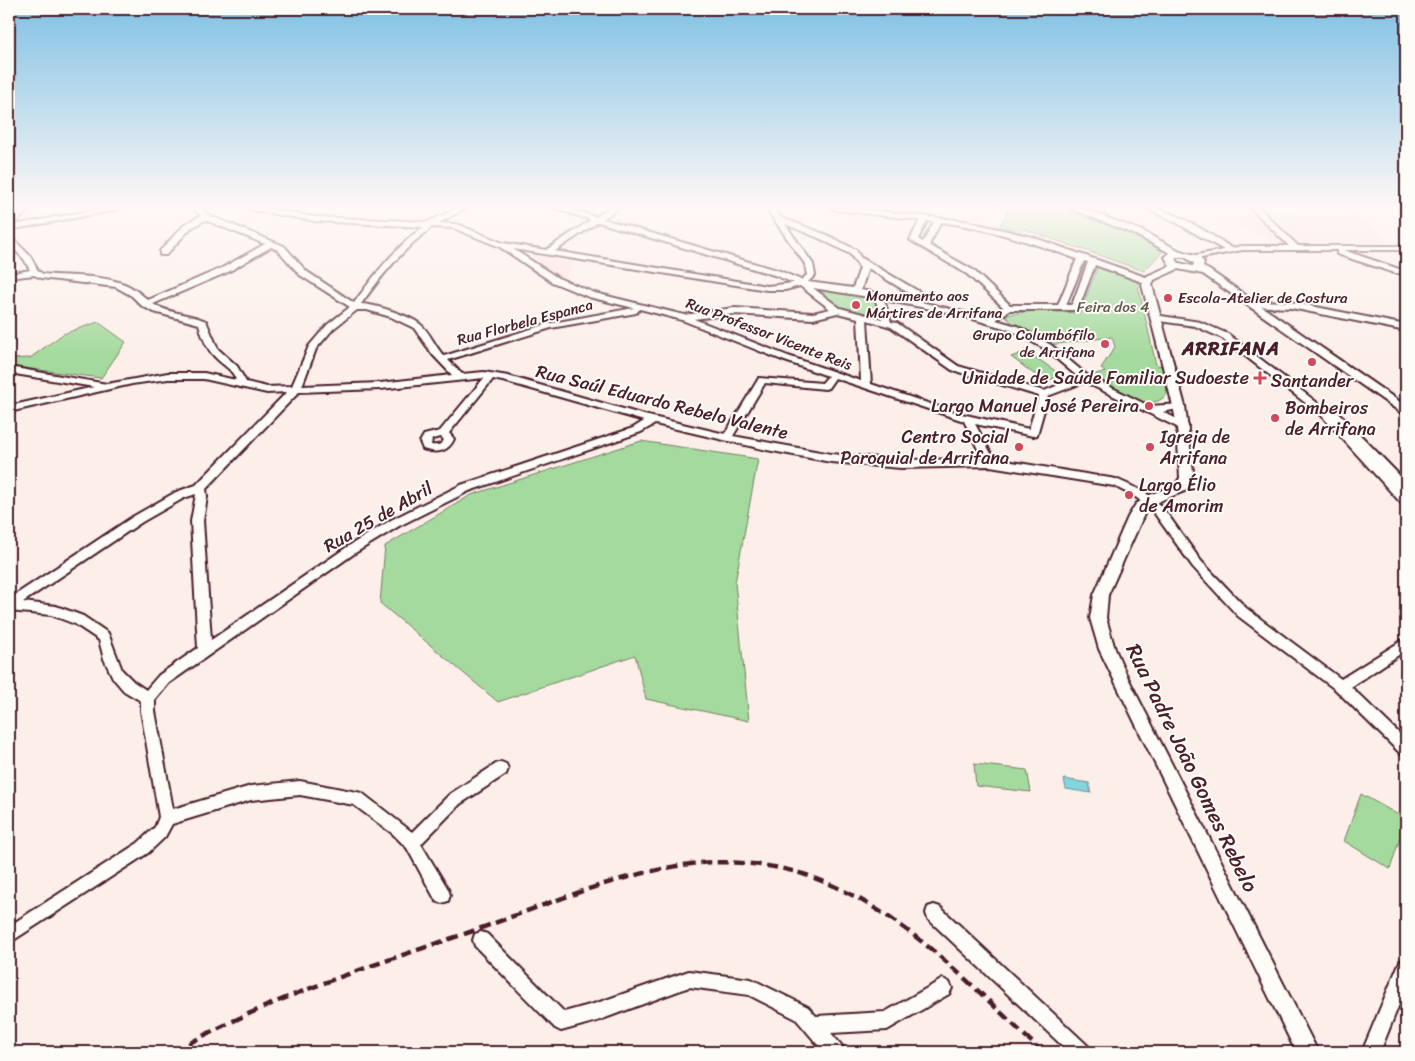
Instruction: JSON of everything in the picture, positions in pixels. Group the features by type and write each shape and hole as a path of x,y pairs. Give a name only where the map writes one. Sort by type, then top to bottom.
{"main road":[{"path":"1174,258 1186,268 1196,262 1406,412"},
{"path":"1148,501 1172,492 1184,483 1187,471 1183,426 1179,406 1148,281 1178,260"},
{"name":"Rua Padre João Gomes Rebelo","path":"1148,501 1135,517 1101,595 1098,618 1107,650 1307,1052"}],"street":[{"path":"27,258 35,272 42,276 112,283 126,287 145,304 162,312 192,317 203,323 209,342 218,355 238,369 242,383"},
{"path":"145,304 195,285 248,258"},
{"path":"289,258 303,273 355,307 368,307 394,315 417,326 442,359 458,376"},
{"path":"9,605 138,519 180,495 200,488 296,389 312,348 330,327 355,307 381,271 394,258"},
{"name":"Rua Professor Vicente Reis","path":"519,258 572,288 610,301 685,318 833,375 968,419 1033,433 1044,394"},
{"path":"575,258 767,288 786,287 801,283 811,275 809,264 805,258"},
{"path":"725,258 801,283 856,291 953,311 1014,328 1048,347 1084,378 1183,426"},
{"path":"945,258 970,272 1008,307"},
{"path":"1062,306 1082,258"},
{"path":"1083,258 1148,281"},
{"path":"1196,262 1209,258"},
{"path":"1357,258 1402,271"},
{"path":"1363,258 1368,261"},
{"path":"1380,258 1402,271 1406,277"},
{"path":"856,291 864,268 858,259"},
{"path":"858,259 920,296 917,302"},
{"path":"989,321 1008,307 1062,306 1075,308 1092,261"},
{"path":"9,276 35,272"},
{"path":"801,283 837,310 894,325 955,368 1044,394 1084,378"},
{"path":"1070,287 1081,290"},
{"path":"879,296 887,323"},
{"path":"1254,304 1291,305 1406,328"},
{"name":"Rua Florbela Espanca","path":"442,359 550,326 645,308"},
{"path":"685,318 734,311 813,316 837,310"},
{"path":"1155,315 1206,321 1230,331 1333,411 1406,488"},
{"path":"1155,315 1197,324 1225,336 1324,413 1406,501"},
{"path":"862,317 866,385"},
{"path":"9,370 108,386"},
{"path":"727,438 762,380 825,386 833,375"},
{"name":"Rua Saúl Eduardo Rebelo Valente","path":"9,409 108,386 168,376 204,376 267,390 380,386 458,376 491,376 767,448 831,458 892,463 990,462 1094,478 1125,486 1148,501"},
{"path":"443,433 491,376"},
{"path":"1142,407 1163,409 1179,406"},
{"path":"968,419 990,462"},
{"name":"Rua 25 de Abril","path":"148,698 164,679 352,550 395,523 465,488 637,430 654,420"},
{"path":"200,488 202,497 197,521 204,651"},
{"path":"1148,501 1159,511 1198,564 1242,612 1342,686 1406,748"},
{"path":"9,605 52,610 79,620 104,637 112,668 119,680 148,698 148,712 167,818 160,832 143,848 9,935"},
{"path":"1342,686 1406,643"},
{"path":"412,843 455,799 501,769"},
{"path":"167,818 251,793 300,788 357,798 398,829 412,843 442,894"},
{"path":"934,913 1082,1052"},
{"path":"481,940 561,1022 597,1012 689,979 751,987 802,1013 836,1052"},
{"path":"1371,1052 1406,968"},
{"path":"813,1025 887,1022 943,988"}],"shaded area":[{"path":"523,258 550,258 576,262 562,281"}],"green space":[{"path":"1105,258 1157,258 1144,271"},
{"name":"Feira dos 4","path":"1098,266 1137,281 1156,365 1163,366 1167,394 1159,400 1143,402 1090,375 1105,372 1101,368 1115,347 1112,337 1049,345 1012,323 1004,315 1034,311 1080,313"},
{"path":"807,286 878,297 885,321 838,309"},
{"path":"98,322 126,342 101,378 9,366 9,359 30,358 63,334"},
{"path":"1027,351 1061,375 1045,382 1011,357"},
{"path":"641,441 758,459 735,583 749,721 646,699 635,655 498,702 380,603 385,546 471,495"},
{"path":"974,764 1027,770 1031,792 976,786"},
{"path":"1361,794 1406,819 1390,869 1344,841"}],"water":[{"path":"1064,779 1089,783 1091,793 1066,789"}],"railway":[{"path":"174,1052 245,1015 356,971 628,877 655,870 712,862 743,863 789,870 838,888 870,905 902,926 932,950 1042,1052"}],"place":[{"name":"Escola-Atelier de Costura","path":"1168,298"},
{"name":"Monumento aos Mártires de Arrifana","path":"856,305"},
{"name":"Grupo Columbófilo de Arrifana","path":"1105,344"},
{"name":"Santander","path":"1312,362"},
{"name":"Unidade de Saúde Familiar Sudoeste","path":"1260,378"},
{"name":"Largo Manuel José Pereira","path":"1149,406"},
{"name":"Bombeiros de Arrifana","path":"1275,418"},
{"name":"Centro Social Paroquial de Arrifana","path":"1019,447"},
{"name":"Igreja de Arrifana","path":"1150,447"},
{"name":"Largo Élio de Amorim","path":"1129,495"}],"district":[{"name":"ARRIFANA","path":"1231,348"}]}
